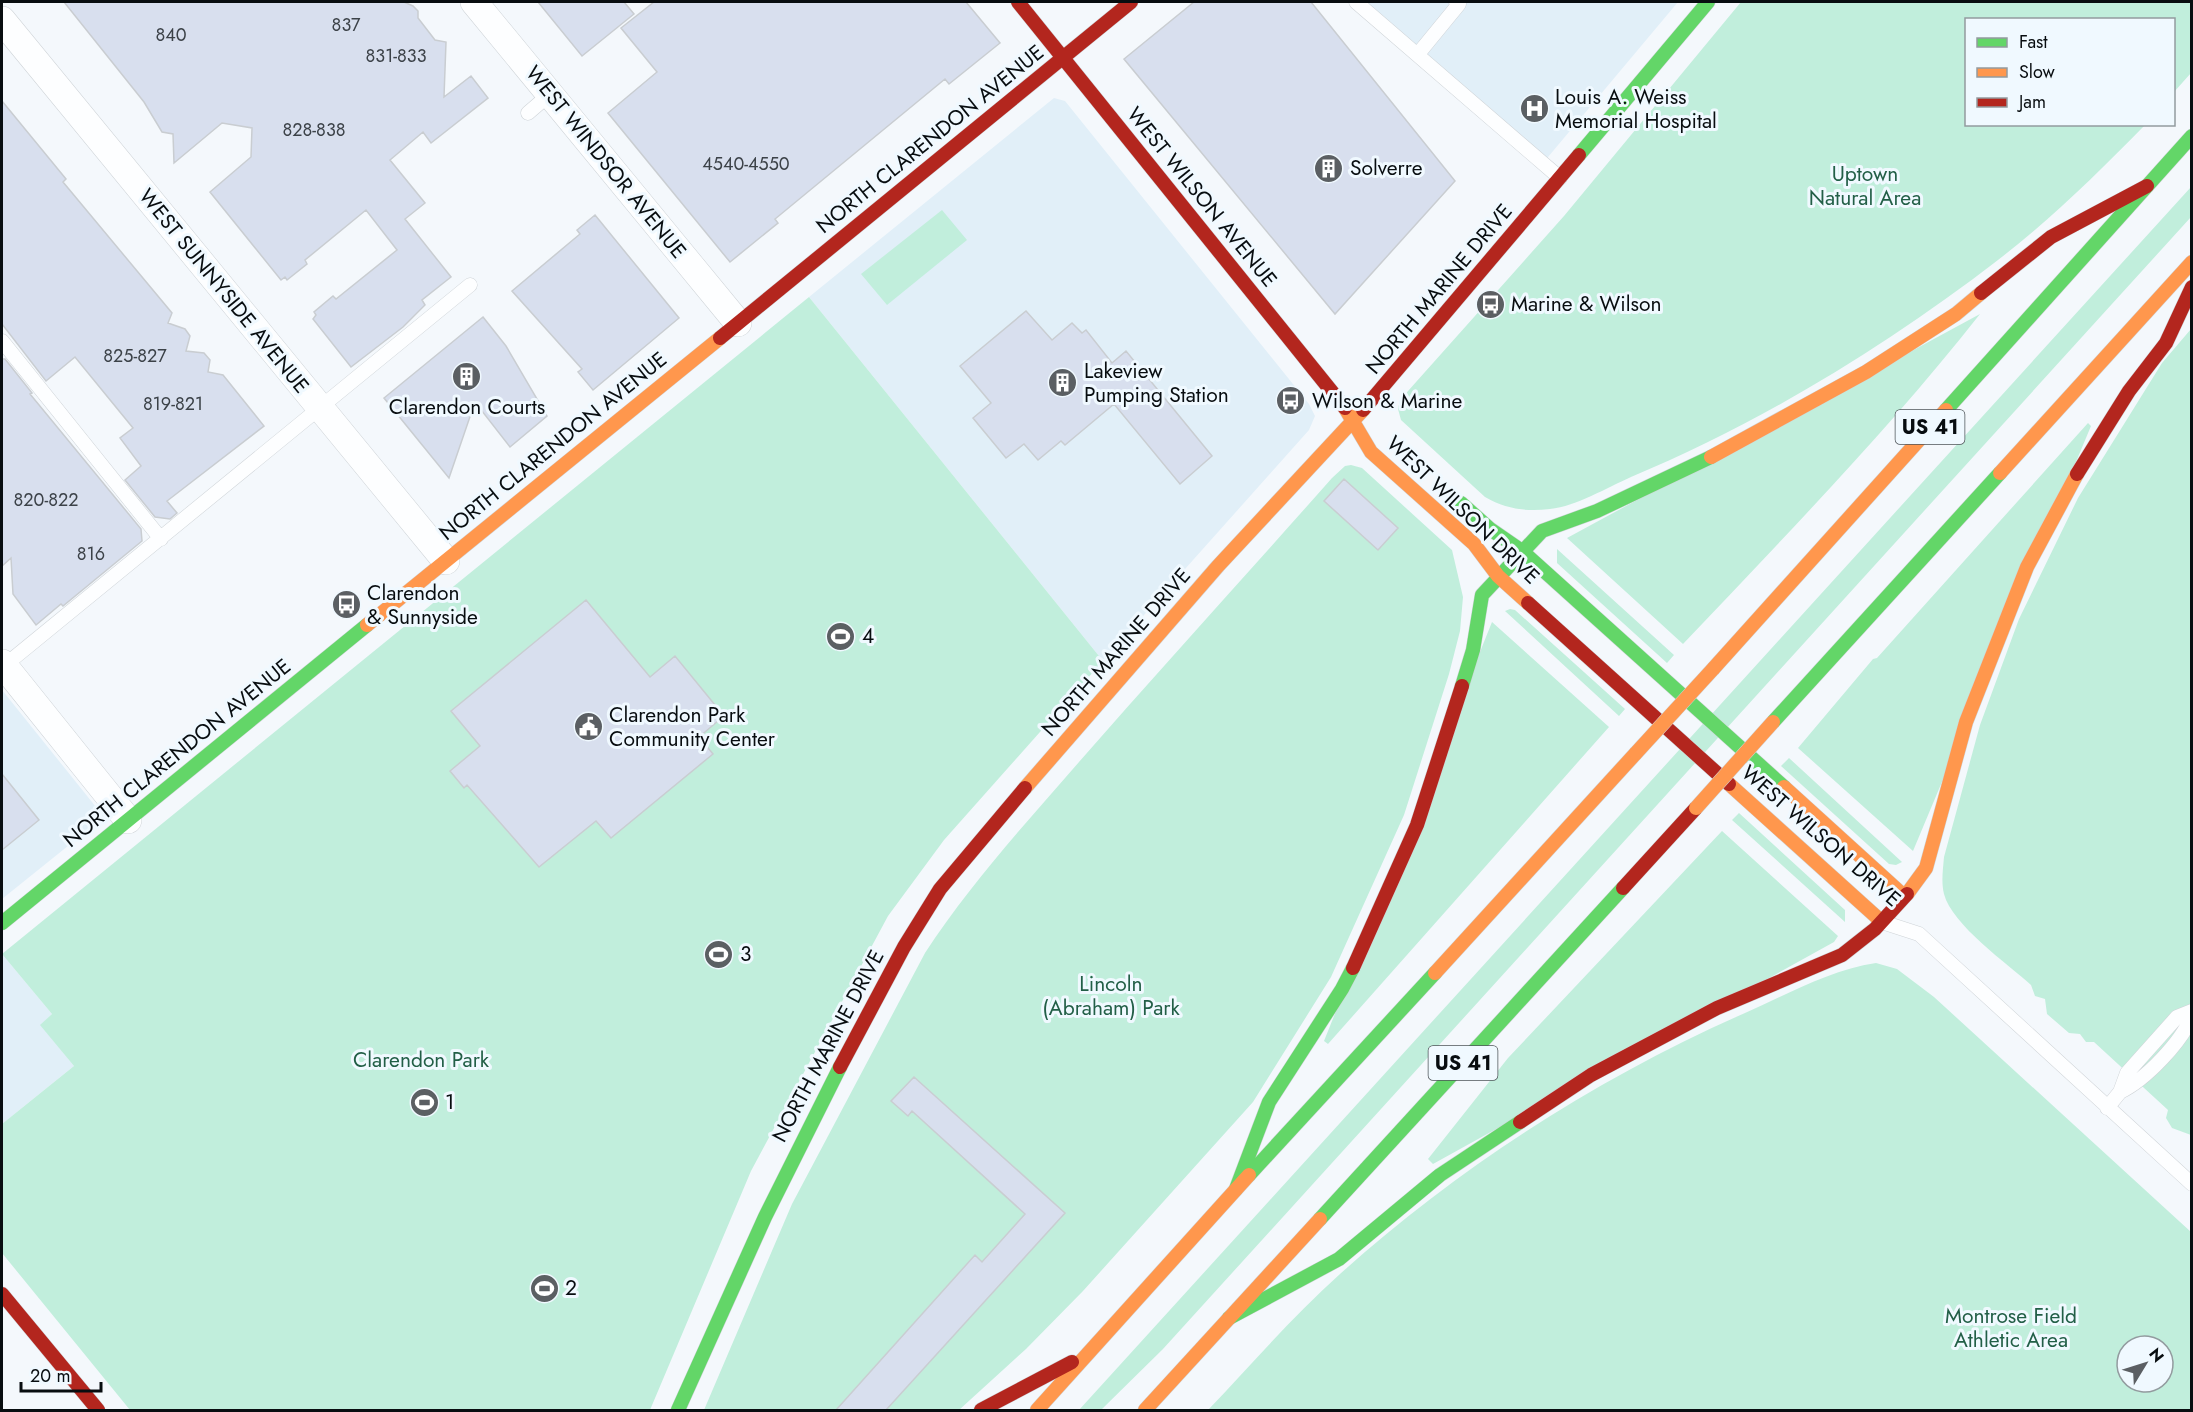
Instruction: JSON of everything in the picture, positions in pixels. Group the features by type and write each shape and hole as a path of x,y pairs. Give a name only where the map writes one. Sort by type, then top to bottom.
{"main road":[{"name":"WEST WILSON AVENUE","path":"1017,2 1354,419"},
{"name":"NORTH CLARENDON AVENUE","path":"2,923 1131,2"},
{"name":"NORTH MARINE DRIVE","path":"678,1410 763,1217 830,1085 927,906 960,862 1218,566 1386,385 1708,2"},
{"name":"US 41","path":"1037,1410 1236,1189 1713,669 2192,136"},
{"path":"1236,1189 1269,1102 1342,989 1374,925 1417,825 1448,735 1473,650 1482,595 1498,576 1542,531 1597,511 1735,446 1866,372 1956,314 2051,237 2147,186"},
{"name":"US 41","path":"1145,1410 2192,262"},
{"path":"1229,1318 1339,1259 1440,1175 1590,1075 1718,1008 1857,947 1923,875 1968,714 2026,567 2085,458 2129,391 2166,343 2192,287"},
{"name":"WEST WILSON DRIVE","path":"1354,419 1378,431"},
{"name":"WEST WILSON DRIVE","path":"1354,419 1371,452 1474,544 1498,576 1881,921"},
{"name":"WEST WILSON DRIVE","path":"1447,490 1490,529 1522,551 1904,896"},
{"path":"2,1293 98,1410"},
{"path":"981,1410 1089,1353"}],"street":[{"name":"WEST WINDSOR AVENUE","path":"474,2 738,323"},
{"name":"WEST SUNNYSIDE AVENUE","path":"2,20 446,561"},
{"path":"3,665 128,820"}],"lane":[{"path":"1356,2 1560,178"},
{"path":"1418,54 1459,4 1456,2"},
{"path":"528,113 550,94"},
{"path":"3,665 321,409 470,285"},
{"path":"2,341 161,538"},
{"name":"WEST WILSON DRIVE","path":"1904,896 1919,934"},
{"name":"WEST WILSON DRIVE","path":"1881,921 1919,934 2192,1184"},
{"path":"2107,1108 2120,1092 2139,1083 2188,1027 2192,1013"}],"shaded area":[{"name":"Louis A. Weiss Memorial Hospital","path":"1357,2 1678,2 1543,163"},
{"path":"1054,98 1065,101 1309,404 1315,416 1309,430 1103,661 809,297"},
{"path":"2,690 104,817 2,899"},
{"path":"2,954 52,1014 41,1025 74,1066 2,1124"}],"green space":[{"name":"Uptown Natural Area","path":"1741,2 2191,2 2191,73 2175,91 2175,18 1965,18 1965,126 2144,126 2074,195 1998,260 1867,352 1728,432 1591,496 1550,509 1516,509 1485,497 1401,420 1398,409 1400,400 1564,216"},
{"path":"2191,187 2191,217 1163,1349 1101,1410 1079,1410"},
{"path":"942,210 967,240 887,305 861,274"},
{"name":"Clarendon Park","path":"809,297 1103,661 944,840 888,916 751,1171 650,1410 130,1410 2,1253 2,1124 74,1066 40,1025 52,1014 2,954"},
{"path":"1980,314 1909,400 1798,523 1683,644 1567,538"},
{"path":"2191,329 2191,1135 2172,1128 2166,1118 2168,1110 2094,1042 2086,1042 2080,1034 2069,1033 2047,1014 2045,999 2035,996 2031,985 1982,943 1958,918 1949,906 1942,880 1944,857 1980,725 2019,619 2078,498 2162,363"},
{"path":"2088,423 2091,426 1913,851 1798,748 1873,659 1877,658"},
{"name":"Lincoln (Abraham) Park","path":"1345,466 1362,468 1452,550 1463,597 1460,631 1449,674 1404,815 1331,977 1253,1102 1083,1291 1026,1349 959,1410 704,1410 792,1204 925,953 942,928 1038,808 1110,726 1332,478"},
{"path":"1557,549 1674,655 1667,663 1557,563"},
{"path":"1515,610 1625,709 1619,716 1505,611"},
{"path":"1492,622 1609,727 1328,1044 1324,1041"},
{"path":"1789,758 1902,862 1896,865 1889,864 1781,766"},
{"path":"1739,813 1845,910 1845,922 1732,820"},
{"path":"1722,831 1838,936 1834,942 1433,1164 1428,1159 1508,1058"},
{"name":"Montrose Field Athletic Area","path":"1876,963 1897,969 1934,997 2191,1232 2191,1410 1208,1410 1340,1274 1433,1197 1482,1161 1584,1095 1637,1066 1691,1038 1842,971"}],"building":[{"path":"64,2 404,2 413,6 418,11 418,18 435,40 446,42 444,97 471,76 488,98 431,143 423,132 390,160 425,203 405,219 451,277 422,300 425,305 403,327 351,367 313,319 316,315 314,312 333,296 336,299 397,250 366,210 305,260 307,264 287,280 285,277 281,280 210,192 251,157 252,128 222,123 174,163 173,134 162,132 144,102"},
{"path":"538,2 624,2 634,14 582,56"},
{"path":"654,2 966,2 1000,43 949,84 945,79 775,219 778,223 730,262 608,113 657,72 621,28"},
{"name":"Solverre","path":"1194,2 1311,2 1455,181 1335,314 1124,59"},
{"path":"2,101 66,179 63,182 172,313 168,323 185,329 190,336 186,351 204,353 210,360 208,372 223,375 264,426 167,501 177,513 170,519 155,517 125,480 141,466 120,438 133,428 75,357 46,381 2,324"},
{"path":"595,215 679,318 593,390 578,372 582,369 512,291 580,234 577,230"},
{"name":"Lakeview Pumping Station","path":"1026,311 1052,340 1072,323 1082,333 1086,330 1112,363 1126,351 1212,456 1180,484 1114,404 1065,445 1061,441 1038,460 1024,444 1006,458 973,418 991,403 960,366"},
{"name":"Clarendon Courts","path":"483,317 506,346 547,416 510,447 475,402 449,478 384,398"},
{"path":"2,359 5,359 32,393 30,394 141,529 142,541 63,606 61,604 36,625 13,594 11,558 2,566"},
{"path":"1344,479 1398,528 1378,550 1324,501"},
{"name":"Clarendon Park Community Center","path":"586,600 650,677 675,656 724,716 699,737 713,754 611,838 596,821 539,867 467,785 464,788 450,771 480,746 451,711"},
{"path":"2,774 39,820 2,850"},
{"path":"914,1077 1065,1213 886,1410 836,1410 975,1255 982,1262 1025,1214 912,1111 908,1116 891,1101"}],"traffic: fast":[{"path":"1579,155 1708,2"},
{"path":"1946,410 2192,136"},
{"path":"1462,686 1473,650 1482,595 1542,531 1597,511 1711,457"},
{"path":"1773,722 2000,473"},
{"path":"1461,503 1490,529 1522,551 1784,787"},
{"path":"2,923 367,625"},
{"path":"1320,1219 1623,888"},
{"path":"1236,1189 1269,1102 1342,989 1353,968"},
{"path":"1249,1175 1435,973"},
{"path":"678,1410 765,1217 840,1067"},
{"path":"1229,1318 1339,1259 1440,1175 1520,1122"}],"traffic: slow":[{"path":"2000,473 2192,262"},
{"path":"1711,457 1866,372 1956,314 1981,293"},
{"path":"367,625 720,338"},
{"path":"1345,408 1371,452 1474,544 1498,576 1528,603"},
{"path":"1025,788 1218,566 1363,410"},
{"path":"1713,669 1946,410"},
{"path":"1907,894 1926,868 1966,722 2027,567 2077,474"},
{"path":"1636,753 1713,669"},
{"path":"1696,808 1773,722"},
{"path":"1435,973 1636,753"},
{"path":"1729,784 1881,921"},
{"path":"1784,787 1904,896"},
{"path":"1037,1410 1249,1175"},
{"path":"1145,1410 1320,1219"}],"traffic: jam":[{"path":"1018,2 1345,408"},
{"path":"720,338 1131,2"},
{"path":"1363,410 1579,155"},
{"path":"1981,293 2051,237 2147,186"},
{"path":"2077,474 2129,391 2166,343 2192,287"},
{"path":"1528,603 1729,784"},
{"path":"1353,968 1417,825 1462,686"},
{"path":"840,1067 904,947 940,889 1025,788"},
{"path":"1623,888 1696,808"},
{"path":"1520,1122 1591,1075 1717,1008 1842,955 1875,929 1907,894"},
{"path":"2,1294 98,1410"},
{"path":"981,1410 1072,1362"}],"place":[{"name":"Louis A. Weiss Memorial Hospital","path":"1534,109"},
{"name":"Solverre","path":"1329,168"},
{"name":"Marine & Wilson","path":"1490,304"},
{"name":"Clarendon Courts","path":"467,376"},
{"name":"Lakeview Pumping Station","path":"1063,383"},
{"name":"Wilson & Marine","path":"1291,401"},
{"name":"Clarendon & Sunnyside","path":"346,605"},
{"name":"4","path":"841,636"},
{"name":"Clarendon Park Community Center","path":"588,727"},
{"name":"3","path":"719,954"},
{"name":"1","path":"424,1102"},
{"name":"2","path":"544,1288"}]}
